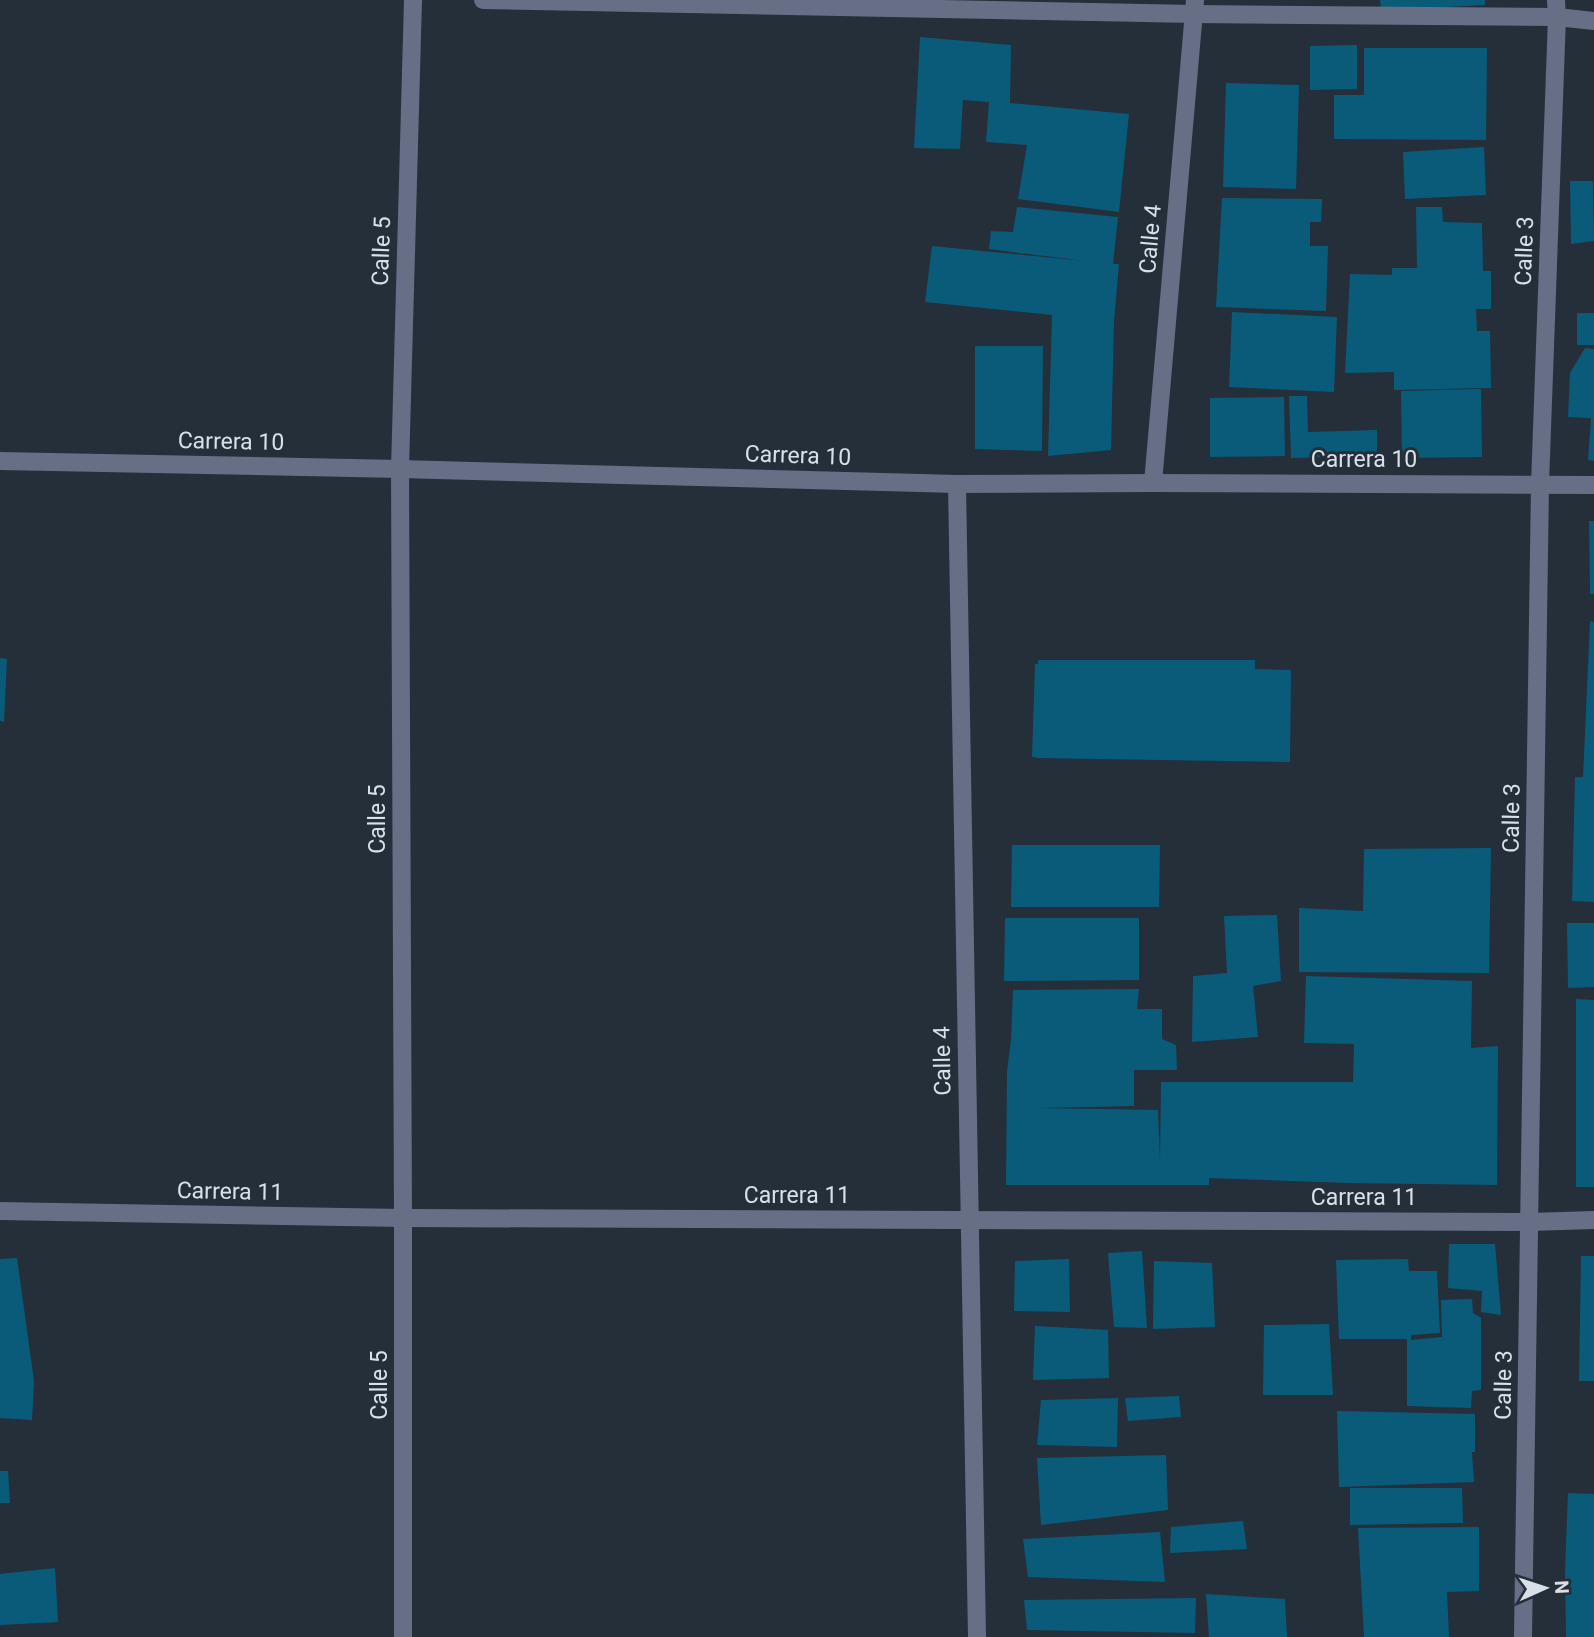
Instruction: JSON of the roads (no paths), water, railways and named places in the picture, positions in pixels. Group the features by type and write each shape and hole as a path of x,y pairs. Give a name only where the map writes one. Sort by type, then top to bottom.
{"street":[{"name":"Calle 5","path":"403,1637 400,469 412,0"},
{"path":"483,0 1557,9 1594,21"},
{"name":"Calle 4","path":"1153,483 1194,7"},
{"name":"Calle 3","path":"1523,1637 1540,484 1557,9"},
{"name":"Carrera 10","path":"0,461 957,484 1594,485"},
{"name":"Calle 4","path":"957,484 978,1637"},
{"name":"Carrera 11","path":"0,1211 403,1218 1530,1222 1594,1220"}]}
